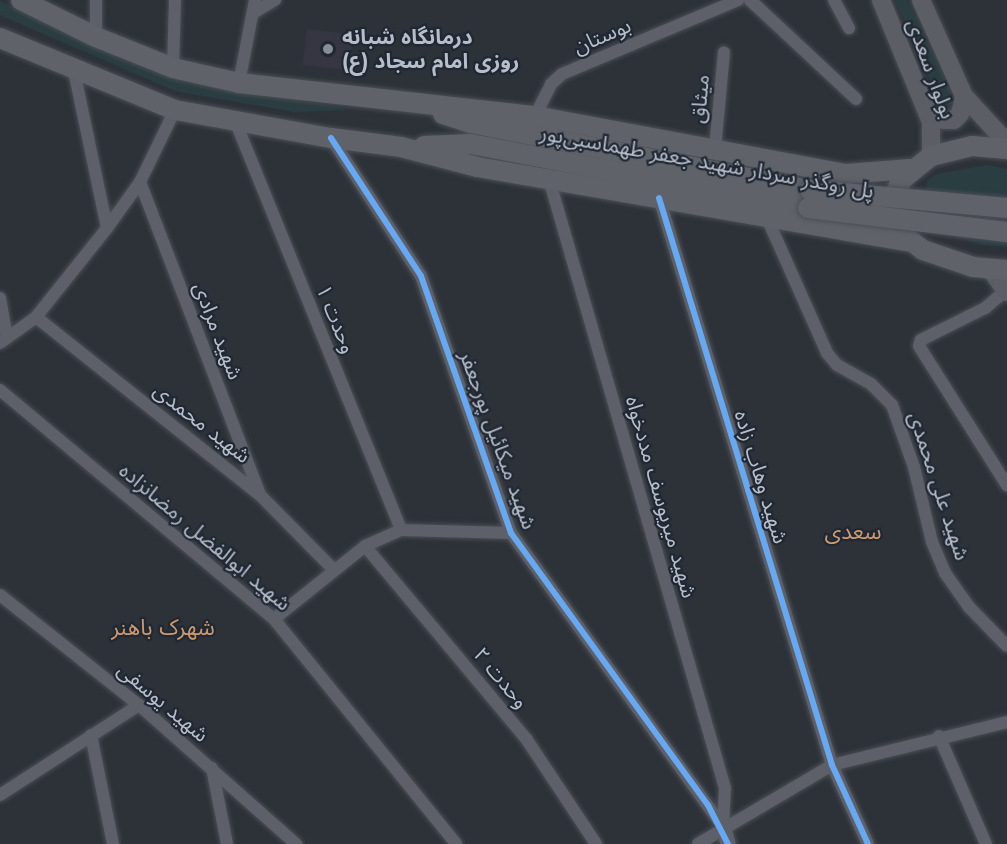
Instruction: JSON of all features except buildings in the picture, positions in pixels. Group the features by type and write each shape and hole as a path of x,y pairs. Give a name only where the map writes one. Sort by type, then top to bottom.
{"main road":[{"path":"21,0 96,37 173,68 239,83 535,116 846,174 909,169"},
{"name":"بولوار سعدی","path":"882,0 931,122 931,156"},
{"name":"بولوار سعدی","path":"921,0 964,96 1007,143"},
{"path":"0,38 74,71 174,110 236,123 401,147 477,166 910,242 954,262 999,270 1006,291"},
{"path":"926,109 944,120 954,120 960,114 964,96"},
{"name":"پل روگذر سردار شهید جعفر طهماسبی‌پور","path":"409,103 471,123 809,199 1007,208"},
{"name":"پل روگذر سردار شهید جعفر طهماسبی‌پور","path":"401,147 471,144 1007,232"},
{"path":"910,242 898,231 889,210 894,190 909,169 931,156 972,146 1007,149"},
{"path":"842,229 856,219 860,206 846,174"}],"street":[{"path":"96,0 96,37"},
{"path":"173,68 175,0"},
{"path":"239,83 255,0"},
{"path":"253,13 275,0"},
{"name":"بوستان","path":"535,116 551,84 562,74 738,0"},
{"path":"750,0 856,99"},
{"path":"834,0 849,28"},
{"name":"میثاق","path":"715,149 723,52"},
{"path":"74,71 107,228"},
{"path":"4,340 36,317 107,228 140,182 174,110"},
{"name":"وحدت ۱","path":"236,123 401,530"},
{"name":"شهید میکائیل پورجعفر","path":"330,138 421,276 511,533 723,827"},
{"name":"شهید میریوسف مددخواه","path":"549,179 725,788 723,827"},
{"name":"شهید مرادی","path":"140,182 260,495"},
{"name":"شهید وهاب زاده","path":"659,198 832,765 868,844"},
{"name":"شهید علی محمدی","path":"767,218 827,353 837,365 871,384 892,405 914,466 932,542 945,573 969,607 1007,646"},
{"path":"1006,291 985,308 921,340 919,346 1007,485"},
{"path":"0,298 4,340"},
{"name":"شهید محمدی","path":"36,317 260,495 334,570"},
{"name":"شهید ابوالفضل رمضانزاده","path":"0,390 274,619 456,844"},
{"path":"274,619 365,546 401,530 511,533"},
{"name":"وحدت ۲","path":"365,546 527,740 596,844"},
{"name":"شهید یوسفی","path":"0,595 139,705 296,844"},
{"path":"0,795 139,705"},
{"path":"698,844 723,827 832,765 939,736 1007,722"},
{"path":"91,735 112,844"},
{"path":"939,736 986,844"},
{"path":"212,768 227,844"},
{"path":"723,827 728,844"}],"shaded area":[{"path":"895,0 907,0 951,92 952,104 946,107 940,103"},
{"path":"0,1 155,72 350,110 295,112 175,91 0,15"},
{"name":"درمانگاه شبانه روزی امام سجاد (ع)","path":"307,29 354,35 349,70 303,65"},
{"path":"987,165 1007,169 1007,247 981,245 947,235 932,220 923,204 927,180 937,174"}],"cycle path":[{"path":"331,138 421,276 511,533 708,805 728,844"},
{"path":"659,198 832,765 868,844"}],"place":[{"name":"درمانگاه شبانه روزی امام سجاد (ع)","path":"328,49"}],"district":[{"name":"سعدی","path":"853,532"},
{"name":"شهرک باهنر","path":"163,628"}]}
